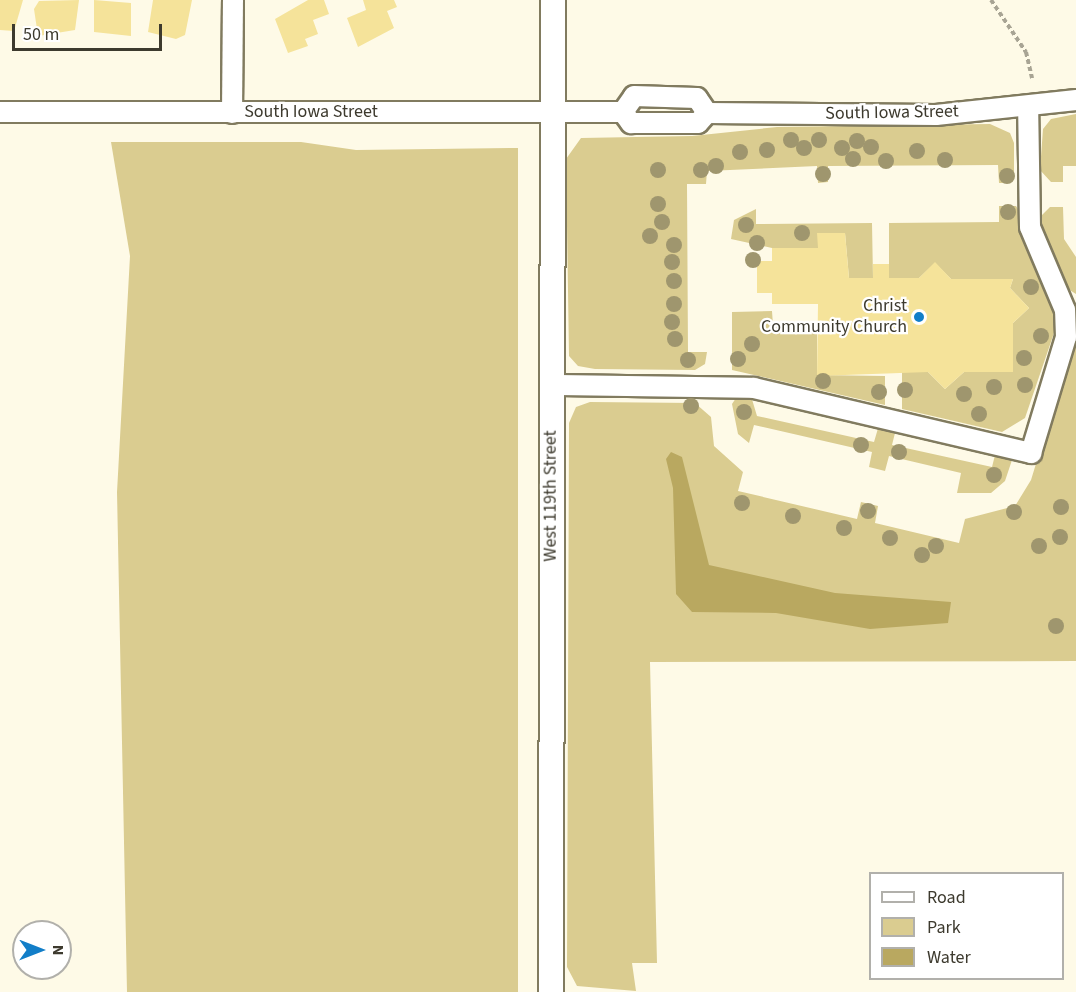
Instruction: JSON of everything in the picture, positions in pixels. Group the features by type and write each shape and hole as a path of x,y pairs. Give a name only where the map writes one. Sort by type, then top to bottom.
{"main road":[{"name":"West 119th Street","path":"552,0 552,992"}],"street":[{"path":"232,113 233,0"},
{"path":"623,112 634,96 697,98 707,113"},
{"name":"South Iowa Street","path":"0,112 623,112 631,123 698,123 707,113 936,115 1076,100"},
{"path":"552,385 754,388 1031,453 1066,337 1065,310 1030,227 1028,106"}],"path":[{"path":"991,0 1026,52 1032,78"}],"green space":[{"path":"1076,114 1076,166 1063,166 1063,182 1051,182 1040,170 1043,129 1051,119"},
{"path":"990,124 1010,133 1014,143 1014,175 1007,183 999,183 998,165 828,166 828,182 818,183 817,166 707,171 706,184 687,184 688,352 707,352 705,364 695,370 595,369 578,366 569,356 566,159 581,138 692,136 777,127"},
{"path":"111,142 301,142 356,150 518,148 518,992 127,992 117,492 130,256"},
{"path":"999,206 1016,206 1020,212 1020,234 1054,313 1054,333 1025,418 1002,432 902,409 902,372 928,372 945,389 964,372 1013,372 1013,323 1029,308 1010,288 1013,279 951,279 935,263 919,278 889,278 889,223 999,222"},
{"path":"1050,207 1063,207 1064,239 1076,257 1076,294 1068,289 1041,230 1041,216"},
{"path":"756,209 756,224 872,223 873,278 849,278 845,233 818,233 818,248 772,248 731,239 734,220"},
{"path":"772,311 773,325 817,325 817,375 885,376 885,405 732,370 732,312"},
{"path":"1076,333 1076,661 650,662 657,963 632,963 636,991 577,986 567,967 569,423 576,407 590,402 695,403 711,417 714,446 743,472 738,491 857,519 861,502 878,506 875,523 959,543 965,519 1015,506 1031,480"},
{"path":"738,395 751,396 757,416 874,442 879,425 896,429 892,445 992,467 996,451 1012,460 1005,481 991,493 957,493 961,473 889,456 885,471 869,467 872,452 754,425 749,443 738,434 732,404"}],"water":[{"path":"671,452 682,457 709,565 835,593 951,602 948,623 870,629 776,613 692,612 676,594 673,488 666,459"}],"building":[{"path":"0,0 23,0 14,31 0,30"},
{"path":"79,0 75,30 38,36 34,9 39,1"},
{"path":"94,0 131,3 131,36 94,32"},
{"path":"153,0 192,0 185,35 176,39 148,32"},
{"path":"308,0 324,0 329,14 313,20 318,34 305,39 308,46 288,53 275,19"},
{"path":"363,0 394,0 397,7 387,11 394,28 358,47 347,18 366,10"},
{"name":"Christ Community Church","path":"817,233 845,233 849,278 873,278 873,264 889,264 889,278 919,278 935,262 951,279 1013,279 1010,288 1029,308 1013,323 1013,372 964,372 945,389 928,372 817,376 818,304 772,304 772,293 757,293 757,261 772,261 772,248 818,248"}],"place":[{"name":"Christ Community Church","path":"919,317"}]}
